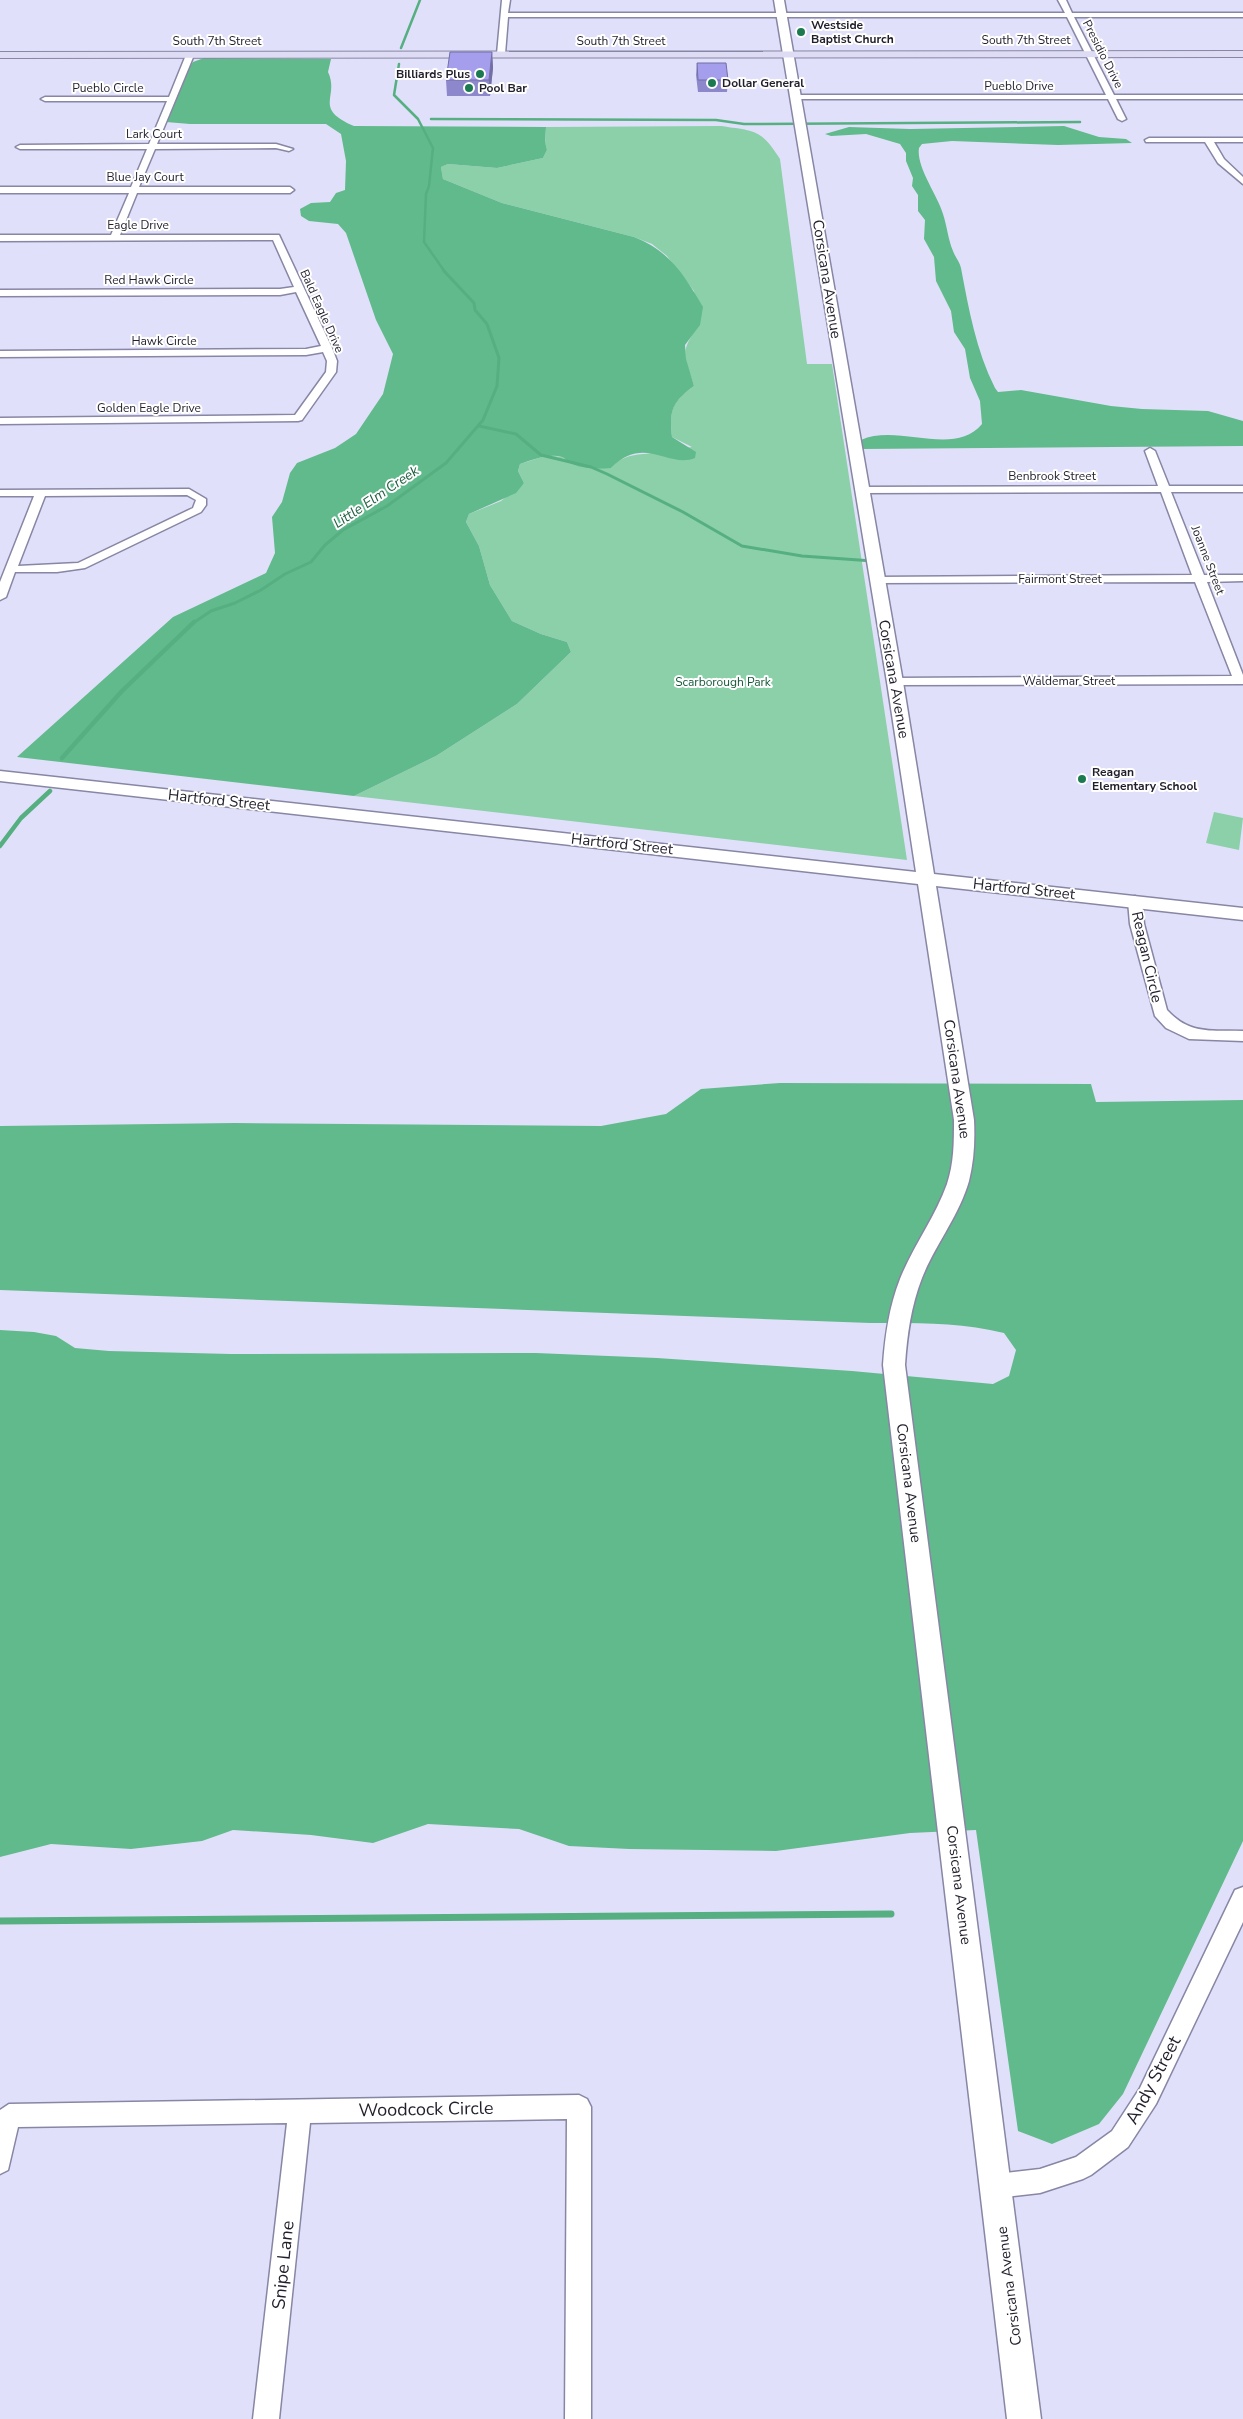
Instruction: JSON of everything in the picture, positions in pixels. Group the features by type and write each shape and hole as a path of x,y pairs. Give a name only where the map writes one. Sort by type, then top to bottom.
{"main road":[{"name":"South 7th Street","path":"0,55 1243,54"}],"street":[{"path":"501,54 503,15 506,0"},
{"name":"Corsicana Avenue","path":"779,0 790,54 795,97 801,123 861,490 895,682 964,1120 966,1149 961,1175 950,1207 915,1269 903,1300 896,1331 894,1365 997,2186 1024,2419"},
{"name":"Presidio Drive","path":"1062,0 1122,119"},
{"path":"503,15 1243,15"},
{"path":"114,238 150,147 190,55"},
{"name":"Pueblo Drive","path":"795,97 1243,98"},
{"name":"Pueblo Circle","path":"46,99 170,99"},
{"path":"1149,140 1243,140"},
{"path":"1208,140 1221,161 1243,181"},
{"name":"Lark Court","path":"20,147 276,146 288,149"},
{"name":"Blue Jay Court","path":"0,190 290,190"},
{"name":"Eagle Drive","path":"0,238 276,237"},
{"name":"Bald Eagle Drive","path":"276,237 332,361 331,372 298,418"},
{"name":"Red Hawk Circle","path":"0,293 280,292 298,289"},
{"name":"Hawk Circle","path":"0,354 306,352 327,348"},
{"name":"Golden Eagle Drive","path":"0,420 298,418"},
{"name":"Joanne Street","path":"1150,451 1241,680"},
{"name":"Benbrook Street","path":"861,490 1243,489"},
{"path":"0,493 189,492 201,499 201,505 197,510 80,566 57,569 11,569"},
{"path":"0,597 41,493"},
{"name":"Fairmont Street","path":"877,580 1243,578"},
{"name":"Waldemar Street","path":"895,682 1241,680"},
{"name":"Hartford Street","path":"0,776 1243,914"},
{"name":"Reagan Circle","path":"1135,901 1137,924 1160,1012 1171,1024 1190,1034 1243,1036"},
{"name":"Andy Street","path":"997,2186 1040,2181 1084,2167 1120,2139 1148,2096 1243,1898"},
{"name":"Woodcock Circle","path":"0,2162 9,2116 579,2107 578,2419"},
{"name":"Snipe Lane","path":"266,2419 300,2110"}],"green space":[{"path":"204,58 331,59 328,72 331,81 330,108 341,120 354,126 546,127 545,142 547,150 543,158 497,168 448,164 441,167 443,179 502,203 634,237 647,243 675,265 703,307 700,325 685,345 686,359 694,386 677,402 671,420 672,437 696,452 695,458 685,460 656,454 634,454 623,458 611,468 586,468 569,463 562,457 541,457 520,464 518,471 524,483 516,493 469,514 466,522 479,546 490,585 512,621 541,634 567,642 571,652 517,704 436,756 354,796 17,757 173,617 266,573 275,553 272,517 282,502 290,473 297,463 335,448 356,434 383,394 393,354 376,320 346,233 338,224 309,221 301,216 300,209 311,203 330,202 336,193 345,190 346,161 341,134 326,124 190,124 166,122 188,69 193,62"},
{"name":"Scarborough Park","path":"721,126 756,133 768,142 780,159 807,364 832,364 907,860 354,796 436,756 517,704 571,652 567,642 541,634 512,621 490,585 479,546 466,522 469,514 501,501 524,483 518,471 520,464 548,455 562,457 572,464 611,468 616,463 630,456 692,447 672,437 671,420 677,402 694,386 685,354 688,342 699,325 694,291 667,256 652,244 634,237 502,203 443,179 441,167 448,164 497,168 543,158 547,150 545,143 546,127"},
{"path":"1064,126 1099,137 1126,139 1132,143 1058,145 952,141 922,144 919,148 921,164 940,206 951,246 960,266 978,344 995,388 998,392 1021,390 1111,406 1208,411 1243,421 1243,446 862,449 861,440 876,436 892,435 941,440 970,434 982,424 980,401 970,378 965,349 954,332 951,311 936,281 934,257 924,239 925,220 918,211 918,195 912,186 913,178 906,161 906,153 900,144 866,134 831,136 825,134 849,127 910,129"},
{"path":"1214,812 1243,818 1239,850 1206,843"},
{"path":"780,1083 1091,1084 1096,1102 1243,1100 1243,1841 1123,2094 1099,2124 1052,2144 1018,2131 976,1830 910,1833 776,1851 629,1849 569,1846 519,1829 428,1824 373,1843 311,1835 233,1830 202,1841 131,1849 51,1844 0,1857 0,1330 34,1332 56,1336 75,1348 109,1351 231,1354 536,1353 657,1358 852,1371 993,1384 1009,1376 1016,1350 1004,1333 987,1329 937,1324 0,1290 0,1126 235,1123 601,1126 666,1114 701,1089"}],"building":[{"path":"450,52 492,52 489,80 446,80"},
{"path":"697,63 726,63 728,80 698,80"}],"waterway":[{"name":"Little Elm Creek","path":"401,48 420,0"},
{"name":"Little Elm Creek","path":"399,64 394,95 418,119 433,148 429,186 426,194 424,242 445,272"},
{"path":"431,119 716,120 744,124 1080,122"},
{"name":"Little Elm Creek","path":"193,623 211,611 235,603 261,590 285,574 311,562 325,545 343,530 387,506 446,463 483,420 497,386 499,358 487,324 475,310 474,303 444,271"},
{"path":"479,426 516,434 541,455 591,467 607,474 683,512 742,546 802,556 873,561"},
{"name":"Little Elm Creek","path":"62,758 122,691 194,622"},
{"name":"Little Elm Creek","path":"0,846 21,818 50,791"},
{"path":"0,1921 891,1914"}],"place":[{"name":"Westside Baptist Church","path":"801,32"},
{"name":"Billiards Plus","path":"480,74"},
{"name":"Dollar General","path":"712,83"},
{"name":"Pool Bar","path":"469,88"},
{"name":"Reagan Elementary School","path":"1082,779"}]}
